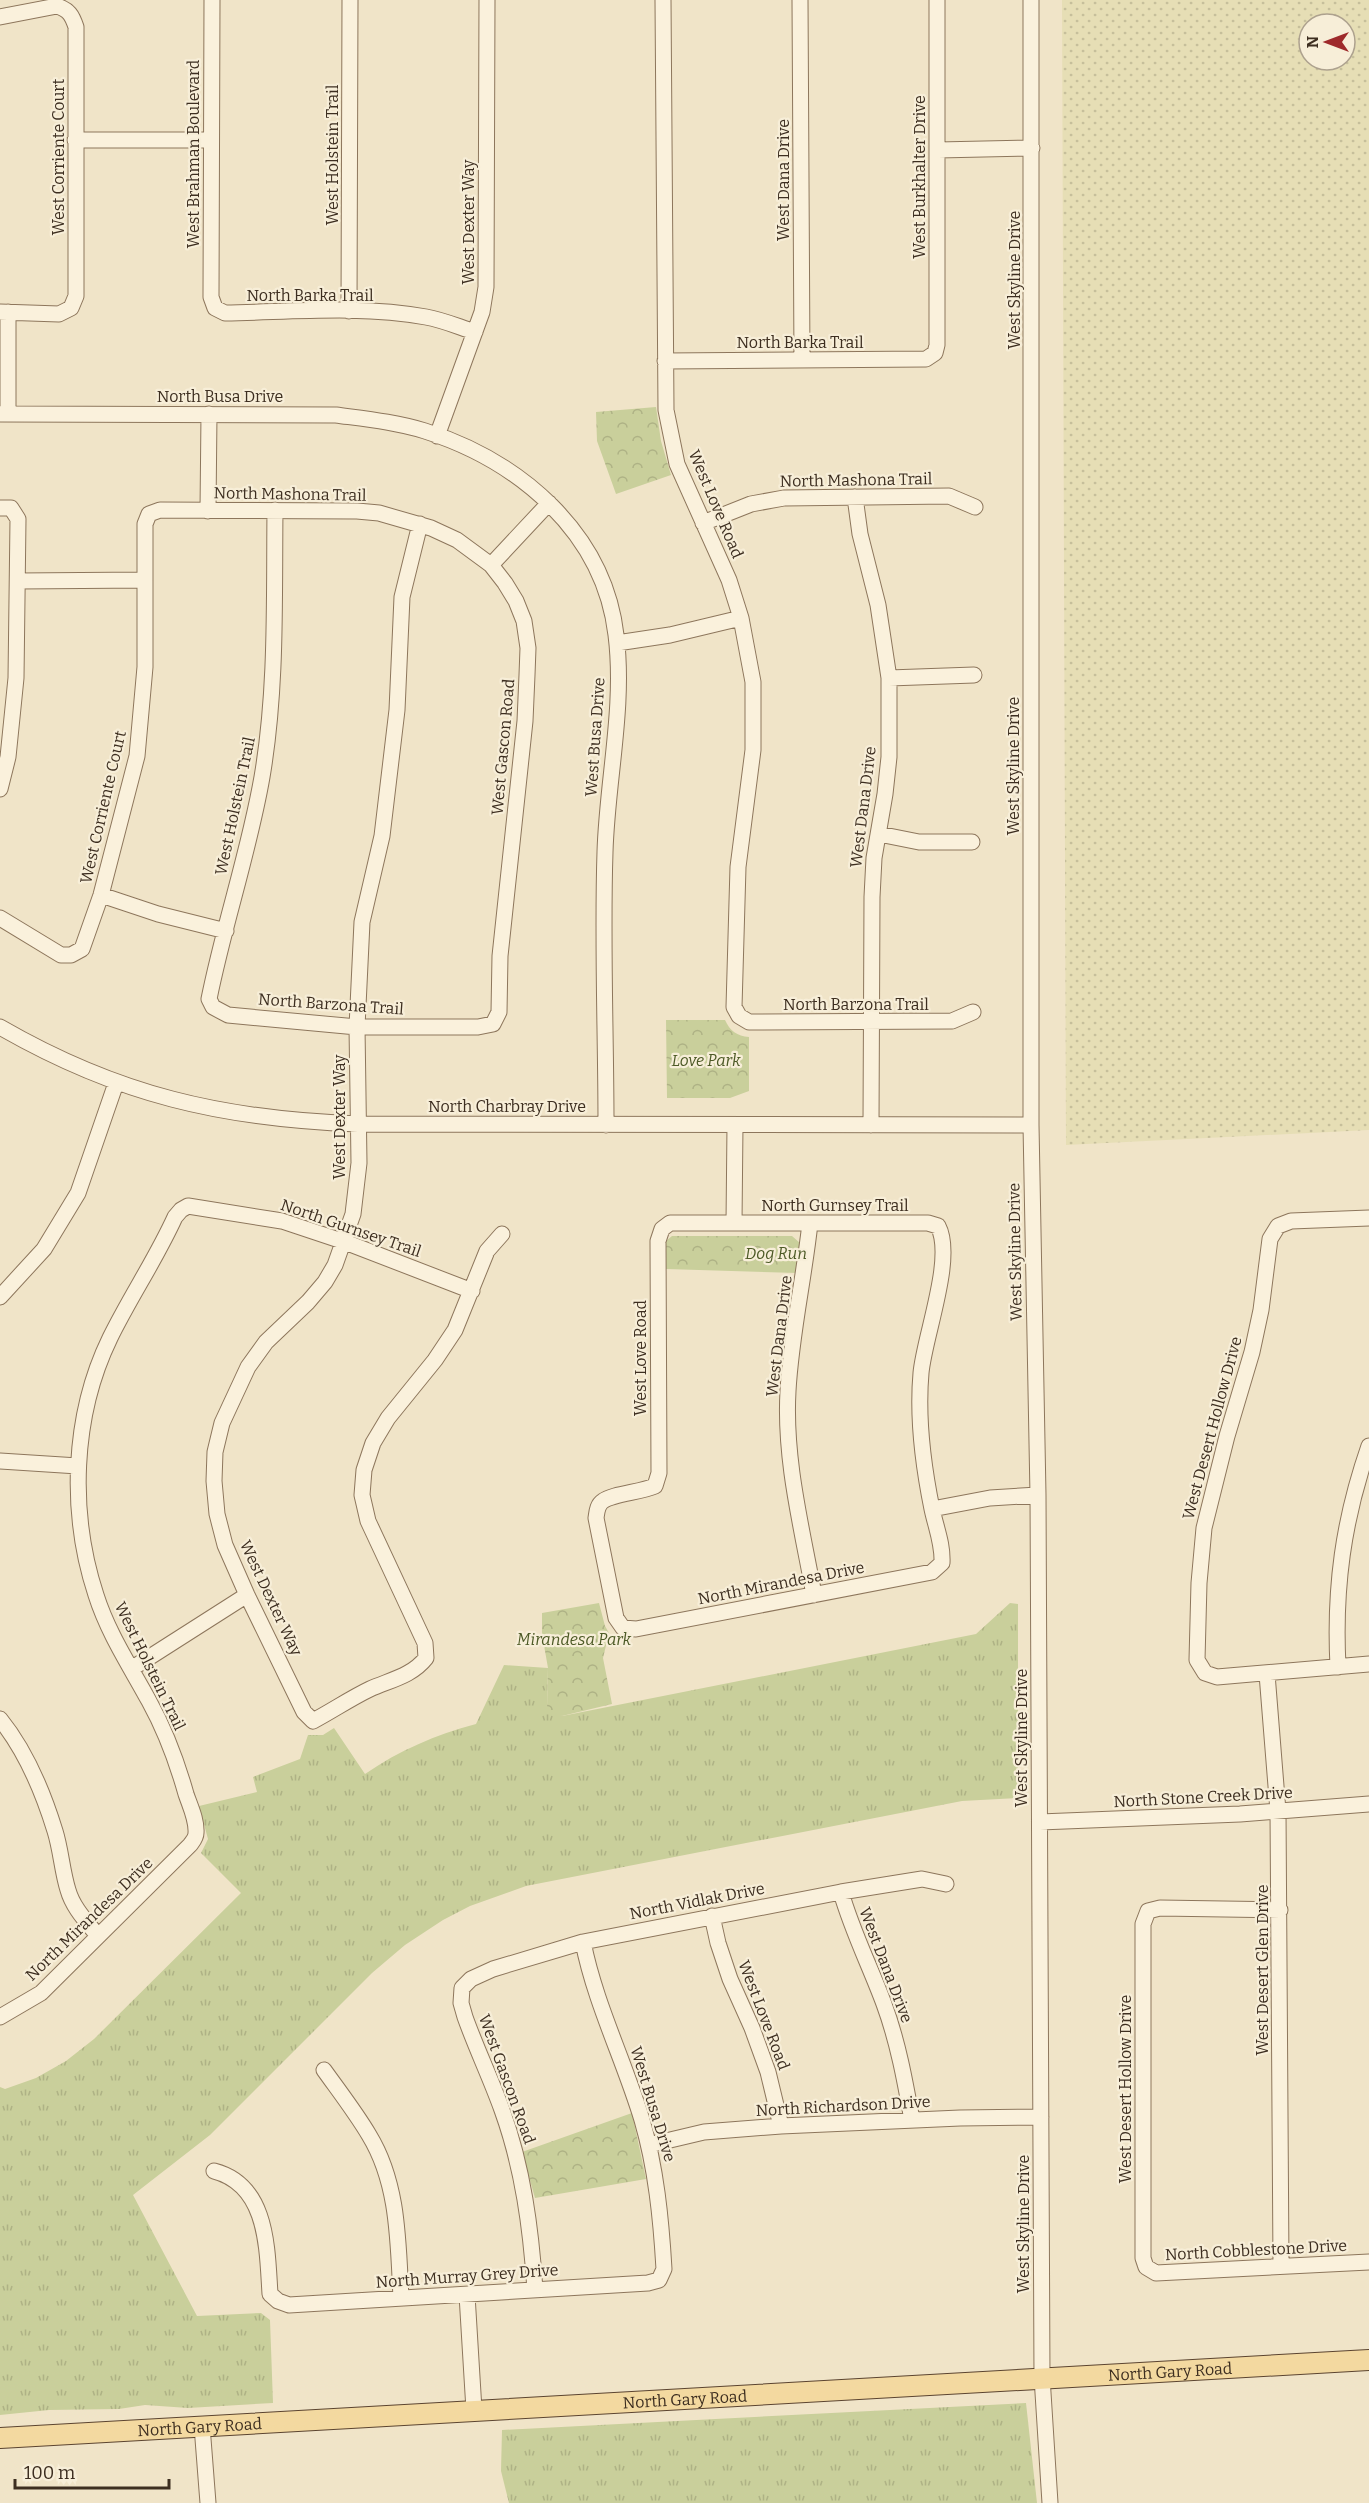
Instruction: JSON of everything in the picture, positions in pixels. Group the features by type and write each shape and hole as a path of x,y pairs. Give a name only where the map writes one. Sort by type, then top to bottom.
{"main road":[{"name":"North Gary Road","path":"0,2438 1369,2360"}],"street":[{"name":"West Brahman Boulevard","path":"212,0 211,297 215,308"},
{"name":"West Holstein Trail","path":"349,311 350,0"},
{"name":"West Dexter Way","path":"437,436 482,312 486,287 487,0"},
{"name":"West Love Road","path":"663,0 666,410 677,464 729,580 741,618 753,682 753,750 738,867 734,1007 739,1016"},
{"name":"West Dana Drive","path":"800,0 802,360"},
{"name":"West Burkhalter Drive","path":"935,353 937,345 937,0"},
{"name":"West Skyline Drive","path":"1031,0 1031,1125 1038,1495 1042,2378 1050,2503"},
{"name":"West Corriente Court","path":"0,17 57,6 65,8 72,15 76,27 76,296 71,308 59,314 4,312"},
{"path":"75,140 211,140"},
{"path":"938,150 1032,148"},
{"name":"North Barka Trail","path":"215,308 225,313 349,311 428,318 475,332"},
{"path":"4,312 4,414"},
{"name":"North Barka Trail","path":"664,361 926,359 935,353"},
{"name":"North Busa Drive","path":"4,414 336,415 381,420 437,436"},
{"path":"208,511 209,414"},
{"name":"West Busa Drive","path":"437,436 500,465 530,485 560,512 582,540 599,572 610,604 618,677 604,852 606,1125"},
{"name":"North Mashona Trail","path":"703,523 751,504 784,498 949,496 975,507"},
{"name":"West Dana Drive","path":"855,497 860,534 878,605 889,678 889,757 874,858 872,897 871,1125"},
{"path":"491,565 549,503"},
{"path":"0,789 8,758 13,717 18,581 18,519 5,508"},
{"name":"North Mashona Trail","path":"149,514 160,510 378,513 420,524 457,540 491,565"},
{"name":"West Holstein Trail","path":"209,999 261,779 268,737 274,658 275,510"},
{"name":"West Corriente Court","path":"0,918 62,955 71,955 82,949 101,895 137,756 145,677 145,524 149,514"},
{"name":"West Dexter Way","path":"420,524 402,597 397,710 382,836 362,922 357,1027 358,1188 345,1242 335,1265 308,1302 266,1342 248,1367 222,1423 215,1452 214,1481 217,1514 225,1545 304,1712 313,1721 369,1690 408,1674 420,1666 426,1658 425,1642 368,1521 362,1495 364,1470 373,1443 388,1418 435,1360 455,1330 472,1291"},
{"name":"West Gascon Road","path":"491,565 516,601 524,621 528,648 525,721 500,956 499,1012 493,1024"},
{"path":"18,581 145,580"},
{"path":"616,643 670,635 741,618"},
{"path":"889,678 974,675"},
{"path":"879,834 919,842 972,842"},
{"path":"101,895 158,914 226,931"},
{"name":"North Barzona Trail","path":"209,999 213,1007 228,1015 357,1027 478,1027 493,1024"},
{"name":"North Barzona Trail","path":"739,1016 749,1022 952,1021 973,1012"},
{"name":"North Charbray Drive","path":"0,1027 63,1061 116,1083 171,1100 232,1113 293,1121 358,1124 1031,1125"},
{"path":"0,1297 44,1249 78,1193 116,1083"},
{"path":"734,1224 735,1125"},
{"name":"North Gurnsey Trail","path":"181,1210 188,1206 282,1221 345,1242 472,1291"},
{"name":"West Holstein Trail","path":"181,1210 110,1338 97,1368 88,1398 78,1466 80,1517 95,1594 107,1624 150,1702 179,1770 195,1823 196,1836"},
{"name":"West Desert Hollow Drive","path":"1267,1674 1217,1677 1208,1675 1197,1660 1199,1583 1204,1528 1227,1436 1252,1352 1261,1310 1270,1239 1278,1226 1291,1221 1369,1218"},
{"name":"North Gurnsey Trail","path":"662,1229 670,1224 928,1223 938,1226 942,1234 939,1288 921,1370 919,1404 932,1509"},
{"name":"West Dana Drive","path":"810,1224 792,1354 788,1392 788,1432 791,1470 814,1595"},
{"name":"West Love Road","path":"623,1628 616,1618 596,1518 598,1506 604,1500 642,1492 655,1486 658,1473 658,1241 662,1229"},
{"path":"472,1291 487,1251 502,1234"},
{"path":"1338,1667 1336,1625 1344,1534 1369,1446"},
{"path":"0,1461 78,1466"},
{"path":"932,1509 990,1498 1038,1495"},
{"name":"North Mirandesa Drive","path":"623,1628 636,1629 932,1572 942,1563 942,1549 932,1509"},
{"path":"131,1669 247,1595"},
{"path":"1267,1674 1369,1664"},
{"name":"West Desert Glen Drive","path":"1267,1674 1278,1811 1281,2266"},
{"path":"0,1719 12,1734 30,1766 55,1830 68,1890 77,1910 98,1936"},
{"name":"North Stone Creek Drive","path":"1040,1822 1278,1811 1369,1804"},
{"name":"North Mirandesa Drive","path":"0,2017 41,1993 190,1845 196,1836"},
{"name":"North Vidlak Drive","path":"462,1988 471,1979 493,1969 583,1942 841,1892 922,1879 946,1884"},
{"name":"West Dana Drive","path":"841,1892 850,1925 884,2004 902,2065 912,2120"},
{"name":"West Desert Hollow Drive","path":"1146,2267 1143,2258 1143,1924 1148,1911 1160,1908 1280,1910"},
{"name":"West Love Road","path":"712,1916 730,1979 752,2028 768,2072 781,2126"},
{"name":"West Busa Drive","path":"583,1942 592,1982 628,2078 649,2145 657,2186 663,2254 664,2269 659,2280"},
{"name":"West Gascon Road","path":"462,1988 461,2003 465,2017 502,2111 527,2204 535,2290"},
{"path":"324,2070 370,2136 385,2169 394,2202 401,2298"},
{"name":"North Richardson Drive","path":"649,2145 704,2132 781,2126 1041,2117"},
{"name":"North Murray Grey Drive","path":"214,2171 230,2175 251,2197 260,2217 266,2240 270,2294 278,2301 289,2305 648,2283 659,2280"},
{"name":"North Cobblestone Drive","path":"1146,2267 1156,2273 1369,2262"},
{"path":"467,2295 474,2410"},
{"path":"202,2426 208,2503"}],"shaded area":[{"path":"1062,0 1369,0 1369,1130 1066,1145"}],"green space":[{"path":"656,407 661,441 671,475 616,494 597,441 596,412"},
{"name":"Love Park","path":"666,1020 725,1020 734,1032 749,1037 749,1091 730,1098 667,1098"},
{"name":"Dog Run","path":"672,1236 792,1236 800,1243 798,1273 666,1269 666,1241"},
{"name":"Mirandesa Park","path":"599,1603 609,1633 603,1658 612,1704 562,1716 553,1715 547,1708 548,1668 542,1634 542,1613"},
{"path":"1010,1603 1018,1604 1018,1798 962,1801 526,1886 470,1906 443,1920 405,1945 372,1973 210,2135 133,2195 197,2316 261,2313 270,2320 273,2403 188,2408 145,2405 119,2409 49,2410 0,2415 0,2087 5,2089 36,2078 66,2061 94,2039 241,1893 201,1853 208,1839 199,1806 257,1792 253,1777 300,1759 308,1735 323,1735 334,1728 365,1774 418,1744 476,1724 504,1665 548,1668 547,1707 562,1716 976,1634"},
{"path":"632,2113 646,2179 535,2198 522,2152"},
{"path":"1026,2403 1037,2503 509,2503 501,2471 502,2430"}]}
